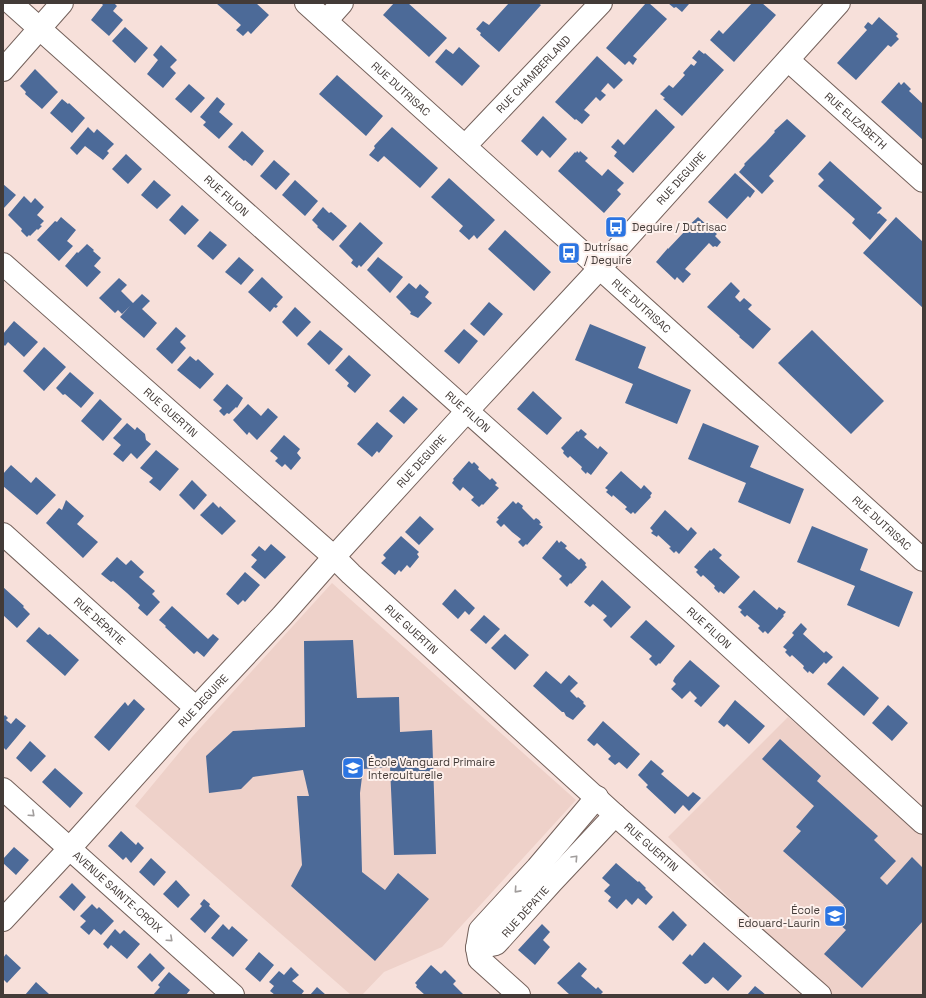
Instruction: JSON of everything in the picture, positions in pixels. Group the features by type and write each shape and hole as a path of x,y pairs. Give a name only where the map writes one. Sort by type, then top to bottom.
{"street":[{"name":"RUE FILION","path":"11,3 699,618 923,823"},
{"path":"3,70 62,3"},
{"name":"RUE DUTRISAC","path":"306,3 923,560"},
{"path":"326,20 342,3"},
{"name":"RUE CHAMBERLAND","path":"465,146 601,3"},
{"name":"RUE DEGUIRE","path":"3,920 282,616 467,411 600,268 840,3"},
{"name":"RUE ELIZABETH","path":"788,60 923,181"},
{"name":"RUE GUERTIN","path":"3,264 334,557 615,814 820,995"},
{"name":"RUE DÉPATIE","path":"3,534 196,708"},
{"name":"AVENUE SAINTE-CROIX","path":"3,788 233,995"},
{"name":"RUE DÉPATIE","path":"544,875 597,797"},
{"name":"RUE DÉPATIE","path":"519,995 480,959 477,948 480,930 615,814"}],"shaded area":[{"name":"École Vanguard Primaire Interculturelle","path":"332,583 576,800 442,947 384,972 362,995 351,995 135,806 192,737"},
{"name":"École Edouard-Laurin","path":"788,717 923,831 923,995 827,995 668,837"}],"building":[{"path":"101,3 114,3 117,6 113,11 123,20 109,36 91,20 103,5"},
{"path":"216,3 256,3 269,15 251,34 248,31 243,36 236,30 241,25"},
{"path":"394,3 408,3 447,38 429,57 383,15"},
{"path":"509,3 538,3 541,5 499,52 480,35 481,33 476,29 483,21 489,25"},
{"path":"646,3 649,3 667,19 633,56 637,59 633,65 629,61 625,65 606,48"},
{"path":"668,3 688,3 689,4 682,12"},
{"path":"752,3 762,3 776,15 734,62 710,40 719,30 723,34"},
{"path":"879,17 898,34 896,36 899,39 891,47 888,45 856,80 837,63 867,30 864,27 868,22 872,25"},
{"path":"125,27 148,48 135,63 112,41"},
{"path":"161,45 177,60 170,67 176,73 163,88 147,74 158,60 153,55"},
{"path":"459,47 480,66 462,86 435,62 446,49 453,54"},
{"path":"699,50 704,54 705,53 724,70 682,116 663,99 665,98 660,94 669,85 673,88 685,75 683,73 691,64 694,66 697,62 692,58"},
{"path":"597,56 623,80 614,89 608,83 601,91 606,95 600,101 596,97 584,110 590,115 582,124 576,119 575,120 555,102"},
{"path":"35,69 58,92 42,109 25,94 26,92 20,86"},
{"path":"337,75 383,116 366,136 319,94"},
{"path":"899,82 901,85 904,82 911,89 909,91 923,104 923,140 881,102"},
{"path":"189,84 205,98 191,113 175,99"},
{"path":"217,97 225,104 219,112 233,124 219,139 203,125 206,122 200,117"},
{"path":"62,99 68,104 69,103 85,118 72,133 50,113"},
{"path":"656,109 675,127 633,173 614,156 617,152 611,147 618,139 624,145"},
{"path":"543,116 567,139 550,158 542,150 537,156 521,141"},
{"path":"787,119 806,136 769,176 774,181 762,194 739,172 745,165 744,164 775,132 774,131"},
{"path":"88,127 94,133 97,129 114,144 107,151 109,153 103,160 85,146 77,155 70,148"},
{"path":"392,127 438,168 420,188 384,156 378,162 369,155 375,148 374,146"},
{"path":"242,131 264,151 252,166 228,147"},
{"path":"577,151 579,153 580,151 588,158 585,161 602,176 608,169 624,183 617,190 621,194 604,213 558,171"},
{"path":"126,154 142,169 128,184 112,169"},
{"path":"274,160 290,174 276,190 260,176"},
{"path":"830,161 882,208 877,213 887,220 870,240 852,223 855,219 818,186 824,180 818,174"},
{"path":"735,173 755,191 750,198 748,196 727,219 708,202"},
{"path":"449,178 495,220 477,239 474,235 469,240 459,231 463,226 431,197"},
{"path":"154,180 171,195 157,209 141,195"},
{"path":"295,180 318,201 305,216 282,195"},
{"path":"3,184 16,195 3,209"},
{"path":"24,196 31,203 35,198 44,207 37,215 44,221 40,225 42,226 27,237 21,231 22,229 8,215"},
{"path":"182,205 199,220 185,235 169,220"},
{"path":"323,207 347,226 333,241 317,227 318,226 312,220"},
{"path":"61,217 76,230 67,241 73,246 59,261 37,240 55,221 57,222"},
{"path":"698,217 717,234 715,236 721,242 717,247 713,247 709,243 685,269 691,274 683,283 677,277 675,280 656,262 685,231 684,230"},
{"path":"896,217 923,242 923,308 863,253"},
{"path":"360,222 383,243 361,267 359,265 357,268 351,263 353,260 339,246"},
{"path":"505,230 551,272 534,291 488,249"},
{"path":"210,231 227,245 213,260 197,246"},
{"path":"87,244 101,258 94,266 101,272 87,287 65,266 77,252 78,253"},
{"path":"239,257 254,270 241,285 225,272"},
{"path":"378,257 403,277 390,293 367,270"},
{"path":"262,277 283,297 276,305 278,306 276,308 274,307 270,312 248,292"},
{"path":"119,278 127,285 121,291 133,303 142,294 150,301 142,309 157,323 144,338 120,317 130,306 122,314 118,310 115,313 99,298"},
{"path":"731,282 740,291 735,297 740,302 744,298 752,305 748,309 771,329 753,349 707,307"},
{"path":"409,283 416,289 420,284 429,292 425,297 432,303 418,318 410,314 411,312 396,297"},
{"path":"489,302 503,314 484,336 470,324"},
{"path":"295,307 311,322 297,337 282,322"},
{"path":"14,321 38,342 24,357 8,342 5,346 3,344 3,334"},
{"path":"590,324 646,347 638,368 691,390 677,424 625,403 633,384 575,360"},
{"path":"176,327 186,336 180,342 186,348 172,364 156,349"},
{"path":"464,329 478,341 459,364 444,351"},
{"path":"320,330 343,349 329,365 307,344"},
{"path":"812,330 884,401 851,434 778,363"},
{"path":"44,347 66,367 44,391 23,371"},
{"path":"349,355 371,375 355,393 347,386 349,383 335,370"},
{"path":"190,356 196,361 198,359 214,374 200,389 177,370"},
{"path":"70,372 94,393 81,408 56,388"},
{"path":"227,384 243,398 237,408 236,407 229,414 227,413 224,416 219,411 222,408 213,400"},
{"path":"533,391 562,418 547,435 517,409"},
{"path":"403,396 418,409 404,424 389,411"},
{"path":"100,399 122,419 103,441 81,421"},
{"path":"248,404 261,416 268,408 278,417 257,440 249,432 247,435 233,420"},
{"path":"377,422 393,436 379,453 377,451 372,457 357,444"},
{"path":"127,423 135,430 137,427 145,434 146,440 151,444 137,459 131,453 123,462 113,454 121,445 113,438"},
{"path":"703,423 759,446 750,467 804,489 790,524 738,502 746,483 688,459"},
{"path":"581,429 587,434 584,437 598,449 600,446 608,453 591,475 587,472 586,474 581,469 582,467 570,456 568,458 563,453 564,451 561,448 577,431 578,432"},
{"path":"284,435 300,449 297,453 301,458 291,470 285,464 282,467 275,461 278,458 270,451"},
{"path":"156,450 179,469 160,491 149,482 153,478 140,468"},
{"path":"469,461 472,464 474,462 479,467 478,469 490,480 492,478 497,483 495,485 499,488 483,505 482,504 479,507 471,500 474,497 463,487 460,491 452,483 454,480 453,479"},
{"path":"11,465 31,483 36,477 56,495 37,515 3,486 3,474"},
{"path":"621,471 641,489 644,485 652,493 650,496 651,497 635,514 633,512 631,514 625,509 627,507 613,495 612,497 606,492 608,490 605,488"},
{"path":"192,480 207,495 194,510 179,495"},
{"path":"66,500 84,516 77,524 98,542 83,558 46,523 59,508 62,510"},
{"path":"513,501 516,504 518,502 523,506 522,508 534,520 536,518 539,520 541,523 539,524 543,527 527,545 526,544 523,547 518,542 521,539 504,524 501,527 496,522 499,519 497,518"},
{"path":"213,502 219,508 220,506 236,521 222,535 200,515"},
{"path":"665,510 688,531 691,527 697,533 679,554 676,551 674,553 669,548 671,547 658,535 657,537 651,533 653,531 650,528"},
{"path":"420,516 434,529 419,545 405,532"},
{"path":"812,526 868,549 860,570 913,592 899,627 847,605 855,586 797,562"},
{"path":"401,536 419,552 417,554 419,557 410,568 407,565 401,572 399,570 395,575 381,563 386,558 383,555"},
{"path":"557,540 559,543 561,541 567,546 565,548 579,560 581,558 586,563 585,565 587,567 567,587 559,579 562,576 542,558"},
{"path":"271,544 286,557 265,579 251,567 257,560 251,555 259,546 265,551"},
{"path":"714,548 722,555 719,558 740,577 724,594 720,591 719,593 714,588 715,586 703,575 701,577 696,572 698,570 694,567 710,550 711,551"},
{"path":"117,557 126,565 131,560 144,572 139,577 155,591 152,594 160,602 147,616 138,608 140,605 127,593 113,581 111,582 101,574"},
{"path":"245,572 260,585 245,602 243,600 238,605 226,594"},
{"path":"602,580 631,607 611,628 603,620 607,616 593,604 590,607 584,602"},
{"path":"3,587 24,606 23,607 30,614 17,628 3,615"},
{"path":"455,589 475,608 469,615 465,611 458,619 442,604"},
{"path":"754,590 777,610 779,607 786,612 768,634 765,631 763,633 758,628 760,626 747,615 745,617 740,612 742,610 738,607"},
{"path":"172,606 208,639 213,634 219,639 204,657 197,651 194,654 159,620"},
{"path":"484,615 500,629 486,644 470,630"},
{"path":"646,620 675,646 660,664 659,663 656,666 649,659 652,656 630,637"},
{"path":"801,623 807,629 803,634 824,653 826,651 833,657 826,664 824,662 813,674 809,671 808,673 803,668 804,666 792,655 790,657 785,652 787,650 783,647 794,635 792,633"},
{"path":"39,627 48,635 50,634 79,660 65,676 26,641"},
{"path":"505,634 529,655 515,670 491,648"},
{"path":"353,640 357,698 399,697 400,732 432,730 436,854 394,855 390,767 363,769 360,793 362,872 385,890 398,873 429,899 375,961 291,886 302,865 297,796 309,796 303,770 253,777 241,789 209,793 206,756 233,731 305,727 304,641"},
{"path":"690,660 720,686 701,707 694,701 697,698 690,691 682,699 671,689 676,684 673,681 675,677"},
{"path":"843,666 879,698 864,716 827,684"},
{"path":"546,671 561,684 569,675 578,683 570,691 584,702 583,703 586,706 573,720 566,716 564,712 562,712 533,686"},
{"path":"134,699 145,709 109,751 94,737 125,702 128,706"},
{"path":"735,700 765,726 749,744 727,724 724,727 718,722"},
{"path":"888,705 908,723 892,741 872,723"},
{"path":"5,715 8,718 6,720 11,724 16,718 26,726 6,750 3,747 3,717"},
{"path":"603,721 640,754 627,769 619,762 615,765 608,759 611,756 597,743 594,746 587,740"},
{"path":"780,739 821,776 817,781 878,836 874,840 896,861 880,878 887,885 912,857 923,868 923,921 862,988 824,954 846,930 832,918 844,905 783,851 801,831 796,827 814,806 762,759"},
{"path":"30,741 46,756 31,772 16,758"},
{"path":"651,760 664,771 661,774 688,797 693,792 701,798 689,811 683,805 675,814 646,787 648,785 638,775"},
{"path":"55,768 83,793 70,808 42,782"},
{"path":"121,831 136,845 138,842 144,848 131,863 126,857 123,860 108,846"},
{"path":"14,847 29,860 16,875 3,863 3,859"},
{"path":"151,858 166,872 154,886 139,872"},
{"path":"616,863 638,882 639,881 653,897 646,905 638,898 632,905 626,899 617,909 608,901 611,897 604,891 610,885 602,878"},
{"path":"176,880 190,895 178,908 163,894"},
{"path":"72,883 86,897 74,911 59,897"},
{"path":"204,899 220,916 205,933 190,919 202,906 200,904"},
{"path":"92,904 97,909 99,907 114,921 101,935 94,929 89,935 80,927 86,921 80,916"},
{"path":"673,911 687,925 673,941 658,927"},
{"path":"223,924 229,930 232,926 248,940 233,957 211,938"},
{"path":"542,924 550,932 543,940 550,947 535,965 518,950"},
{"path":"115,929 120,934 124,930 140,944 127,959 111,945 108,949 103,944"},
{"path":"704,942 742,976 728,991 713,977 708,983 705,984 682,963 690,954 692,956"},
{"path":"259,952 274,965 260,982 245,969"},
{"path":"150,953 165,968 152,982 137,967"},
{"path":"6,954 21,968 7,983 3,979 3,958"},
{"path":"579,962 587,969 581,976 596,989 598,987 603,992 601,994 602,995 570,995 557,983"},
{"path":"431,965 441,974 445,970 456,981 453,984 464,995 425,995 416,987 417,985 415,983"},
{"path":"291,967 299,975 292,981 304,991 301,995 275,995 270,991 274,986 269,982 279,971 284,975"},
{"path":"169,972 190,990 186,995 153,995 160,987 158,985"},
{"path":"36,982 49,994 48,995 25,995"},
{"path":"755,986 766,995 747,995"},
{"path":"317,987 326,995 310,995"}],"place":[{"name":"Deguire / Dutrisac","path":"616,227"},
{"name":"Dutrisac / Deguire","path":"569,253"},
{"name":"École Vanguard Primaire Interculturelle","path":"353,768"},
{"name":"École Edouard-Laurin","path":"835,916"}]}
